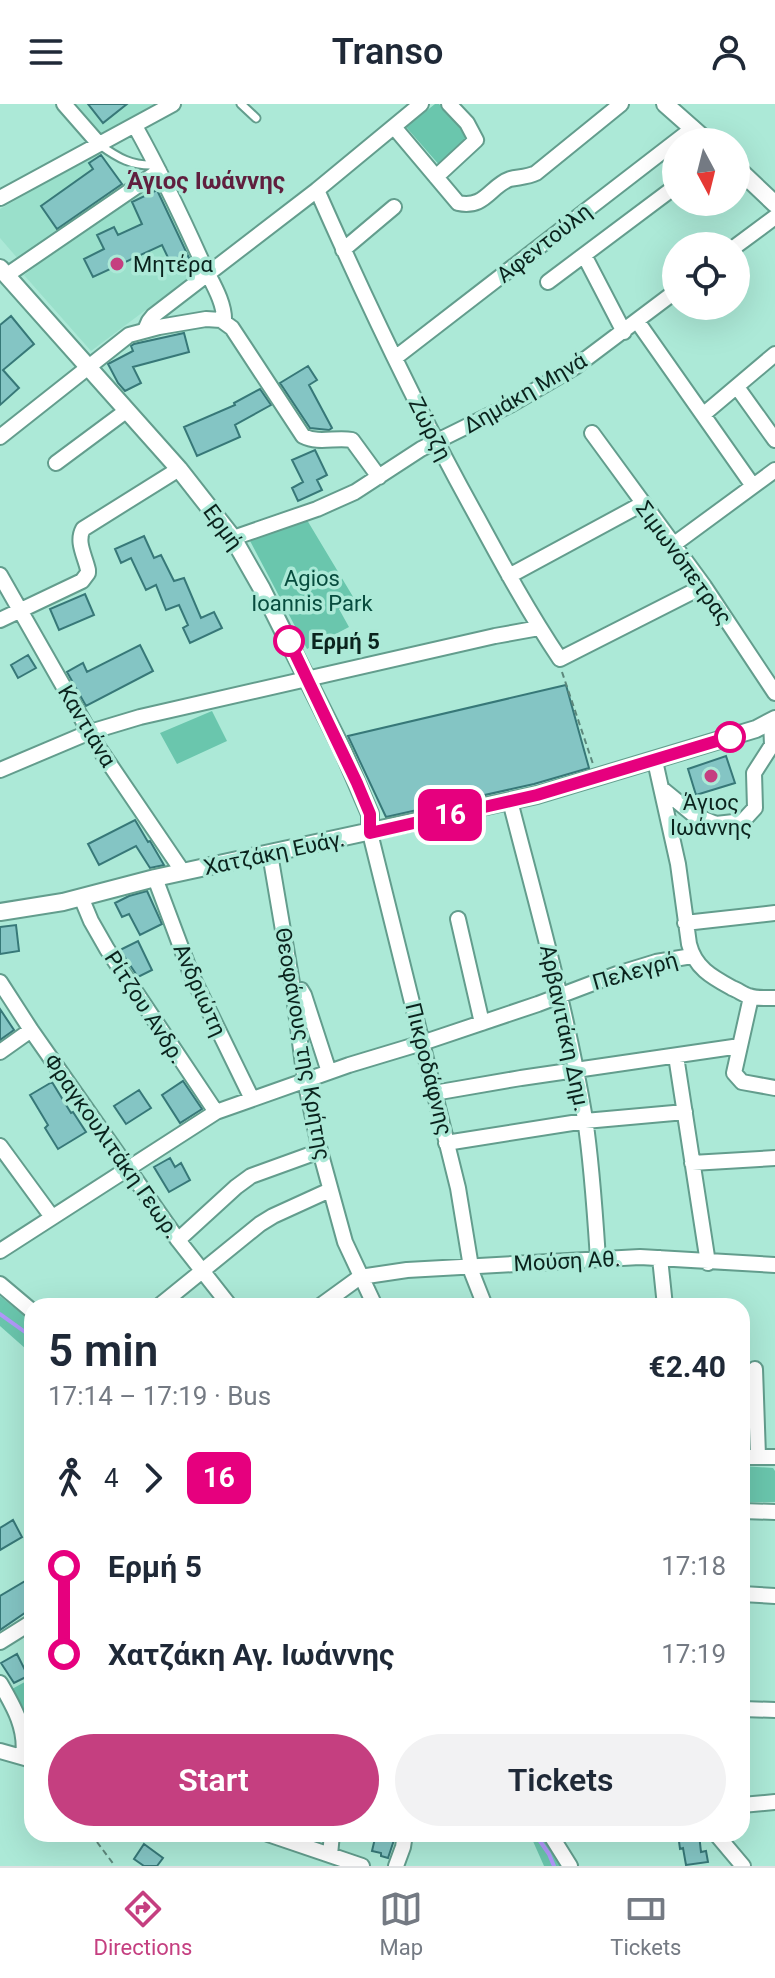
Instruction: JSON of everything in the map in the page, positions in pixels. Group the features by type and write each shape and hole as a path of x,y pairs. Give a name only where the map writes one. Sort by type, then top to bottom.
{"street":[{"path":"64,104 99,144"},
{"path":"0,198 173,104"},
{"path":"145,330 153,316 317,190 421,104"},
{"path":"436,177 476,140 467,123 449,104"},
{"path":"394,127 458,203 471,204 509,179 536,173 621,104"},
{"path":"665,104 693,128"},
{"path":"135,126 222,305 224,321"},
{"name":"Αφεντούλη","path":"395,358 662,152"},
{"path":"4,272 158,168"},
{"path":"750,180 775,204"},
{"name":"Ζώρζη","path":"317,190 435,441 509,576 560,659"},
{"path":"548,282 662,196"},
{"path":"343,250 394,207"},
{"path":"750,236 775,217"},
{"path":"584,255 624,332"},
{"name":"Ερμή","path":"4,272 179,469 233,538 308,679 361,793 370,814 370,833"},
{"name":"Δημάκη Μηνά","path":"233,538 333,503 435,441 546,385 624,332 662,302"},
{"path":"0,437 123,338 145,330 215,319 224,321 232,328 303,436 316,441 352,440 379,477"},
{"path":"637,321 753,486"},
{"path":"704,414 775,354"},
{"path":"737,387 775,440"},
{"path":"56,463 126,411"},
{"name":"Σιμωνόπετρας","path":"592,433 704,586 775,693"},
{"path":"0,620 85,578 88,570 81,544 83,529 179,469"},
{"path":"673,545 775,470"},
{"path":"509,576 642,504"},
{"name":"Καντιάνα","path":"0,575 112,770 183,872"},
{"path":"560,659 704,586"},
{"path":"0,770 90,732 149,714 539,628"},
{"path":"661,787 694,815 716,824 743,821 755,808 754,773 772,745 773,720"},
{"name":"Χατζάκη Ευάγ.","path":"0,912 51,905 155,878 510,801 655,761 756,729 773,720"},
{"path":"655,761 678,864 692,956 708,974 751,997 775,998"},
{"name":"Αρβανιτάκη Δημ.","path":"510,801 559,995 585,1121 598,1259"},
{"name":"Πικροδάφνης","path":"370,833 458,1188 471,1266 482,1298"},
{"name":"Θεοφάνους της Κρήτης","path":"270,854 305,1080 320,1151 345,1242 371,1298"},
{"name":"Ανδριώτη","path":"155,878 191,974 252,1099"},
{"name":"Ρίτζου Ανδρ.","path":"81,897 102,942 216,1112"},
{"path":"685,923 775,913"},
{"path":"458,919 482,1023"},
{"name":"Πελεγρή","path":"0,1251 216,1112 482,1023 599,979 643,965 692,956"},
{"name":"Φραγκουλιτάκη Γεωρ.","path":"0,982 178,1240 224,1298"},
{"path":"293,989 301,990 304,995 329,1072"},
{"path":"751,997 734,1073 742,1082 775,1088"},
{"path":"0,1052 31,1030"},
{"path":"434,1093 740,1046"},
{"path":"676,1056 708,1263"},
{"path":"446,1143 585,1121 685,1112"},
{"path":"0,1146 52,1217"},
{"path":"178,1240 251,1176 320,1151"},
{"path":"692,1163 775,1158"},
{"path":"169,1298 267,1219 330,1190"},
{"path":"660,1258 664,1298"},
{"name":"Μούση Αθ.","path":"360,1277 471,1266 598,1259 660,1258 775,1265"},
{"path":"331,1298 360,1277"},
{"path":"0,1284 24,1304"},
{"path":"755,1369 758,1456"},
{"path":"750,1456 775,1457"},
{"path":"750,1511 775,1512"},
{"path":"750,1594 775,1596"},
{"path":"0,1642 24,1627"},
{"path":"0,1683 22,1726 24,1737"},
{"path":"750,1709 775,1710"},
{"path":"0,1751 24,1758"},
{"path":"750,1804 775,1802"},
{"path":"292,1842 362,1866"},
{"path":"330,1855 332,1842"},
{"path":"396,1866 404,1842"},
{"path":"555,1842 570,1866"},
{"path":"723,1842 743,1866"}],"lane":[{"path":"241,104 256,118"},
{"path":"99,144 124,161 158,168"}],"path":[{"path":"560,659 597,778"},
{"path":"97,1842 115,1866"}],"shaded area":[{"path":"75,104 155,104 100,134"},
{"path":"100,152 123,185 19,260 0,238 0,209"},
{"name":"Μητέρα","path":"158,184 199,270 91,351 24,275 76,236"}],"green space":[{"path":"439,104 455,120 467,139 441,167 406,127"},
{"name":"Agios Ioannis Park","path":"307,520 355,600 339,609 349,627 307,649 249,539"},
{"path":"212,711 227,741 177,764 160,733"},
{"path":"0,1296 24,1316 24,1347 0,1326"},
{"path":"750,1467 773,1468 775,1502 750,1502"},
{"path":"24,1682 24,1716 12,1689"},
{"path":"533,1842 547,1842 561,1866 544,1866"}],"building":[{"path":"88,104 127,104 103,123"},
{"path":"101,155 122,184 57,229 41,206 93,169 89,163"},
{"path":"157,190 190,260 173,268 162,245 93,277 84,259 104,249 97,235 114,227 118,235 142,224 132,202"},
{"path":"11,316 34,344 3,370 19,388 0,405 0,325"},
{"path":"184,333 189,352 133,367 141,383 125,391 118,383 108,364 133,351 131,346"},
{"path":"308,366 317,380 309,385 332,428 329,430 310,428 280,383"},
{"path":"260,389 271,405 235,425 240,437 197,456 184,427 235,405"},
{"path":"315,450 327,475 317,480 322,490 298,501 292,488 303,482 292,460"},
{"path":"144,536 154,558 161,555 174,581 184,578 201,618 214,612 222,628 190,643 183,628 188,625 179,605 166,610 156,585 146,590 131,558 121,563 115,549"},
{"path":"85,594 94,615 59,630 50,609"},
{"path":"140,645 153,671 86,706 67,672 83,663 87,672"},
{"path":"28,655 36,668 18,678 11,665"},
{"path":"566,685 589,768 534,784 386,817 348,736"},
{"name":"Άγιος Ιωάννης","path":"726,756 735,783 696,795 688,769"},
{"path":"135,820 164,865 150,868 136,846 99,865 88,844"},
{"path":"147,891 162,924 140,935 129,914 122,917 115,903"},
{"path":"16,925 19,951 0,954 0,927"},
{"path":"138,941 152,970 138,977 120,950"},
{"path":"0,1009 14,1030 0,1040"},
{"path":"183,1081 202,1109 180,1123 162,1095"},
{"path":"52,1082 86,1132 58,1149 30,1095"},
{"path":"139,1090 151,1108 126,1124 114,1106"},
{"path":"170,1158 175,1167 181,1163 190,1180 169,1192 154,1167"},
{"path":"13,1520 22,1537 0,1550 0,1528"},
{"path":"24,1582 24,1614 0,1630 0,1596"},
{"path":"17,1654 24,1668 24,1678 14,1683 1,1663"},
{"path":"374,1842 393,1842 388,1858 372,1851"},
{"path":"679,1842 700,1842 701,1852 706,1851 708,1862 686,1865 683,1848 680,1849"},
{"path":"144,1844 163,1858 157,1866 144,1866 134,1859"}],"waterway":[{"path":"0,1314 24,1331"},
{"path":"541,1842 554,1866"}],"bus line":[{"name":"16","path":"289,641 357,783 370,814 370,833 537,795 730,737"}],"place":[{"name":"Μητέρα","path":"117,264"},
{"name":"Ερμή 5","path":"289,641"},
{"name":"Άγιος Ιωάννης","path":"711,776"}],"district":[{"name":"Άγιος Ιωάννης","path":"206,181"}]}
